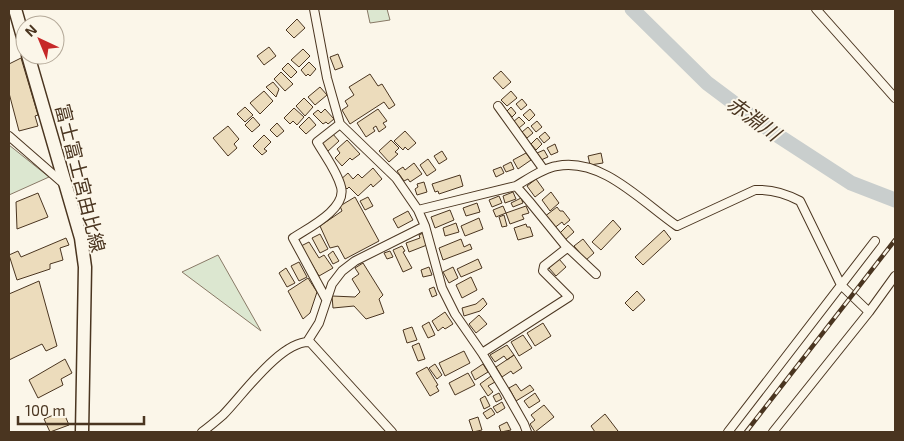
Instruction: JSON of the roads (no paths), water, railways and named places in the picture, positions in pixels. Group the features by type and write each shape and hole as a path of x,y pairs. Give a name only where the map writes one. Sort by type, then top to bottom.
{"main road":[{"name":"富士富士宮由比線","path":"31,65 81,238 85,267 82,432"}],"street":[{"path":"314,9 327,78 340,124 396,178 418,210 425,226 442,288 455,314 482,353 527,432"},
{"path":"816,9 895,98"},
{"path":"498,106 544,170"},
{"path":"326,299 293,238 330,214 338,203 342,190 340,184 317,142 340,124"},
{"path":"9,136 67,186"},
{"path":"418,210 516,186 544,170 555,166 574,164 596,171 621,183 677,226 755,190 769,189 800,201 840,285 869,312"},
{"path":"516,186 530,200 568,248 596,274"},
{"path":"202,432 222,416 280,354 307,342 319,323 332,284 342,270 425,226"},
{"path":"728,432 875,241"},
{"path":"482,353 569,297 543,271 544,266 568,248"},
{"path":"772,432 869,312 895,276"},
{"path":"307,342 310,342 392,432"}],"waterway":[{"name":"赤淵川","path":"632,9 707,83 774,133 851,183 895,200"}],"railway":[{"path":"746,432 895,240"}]}
